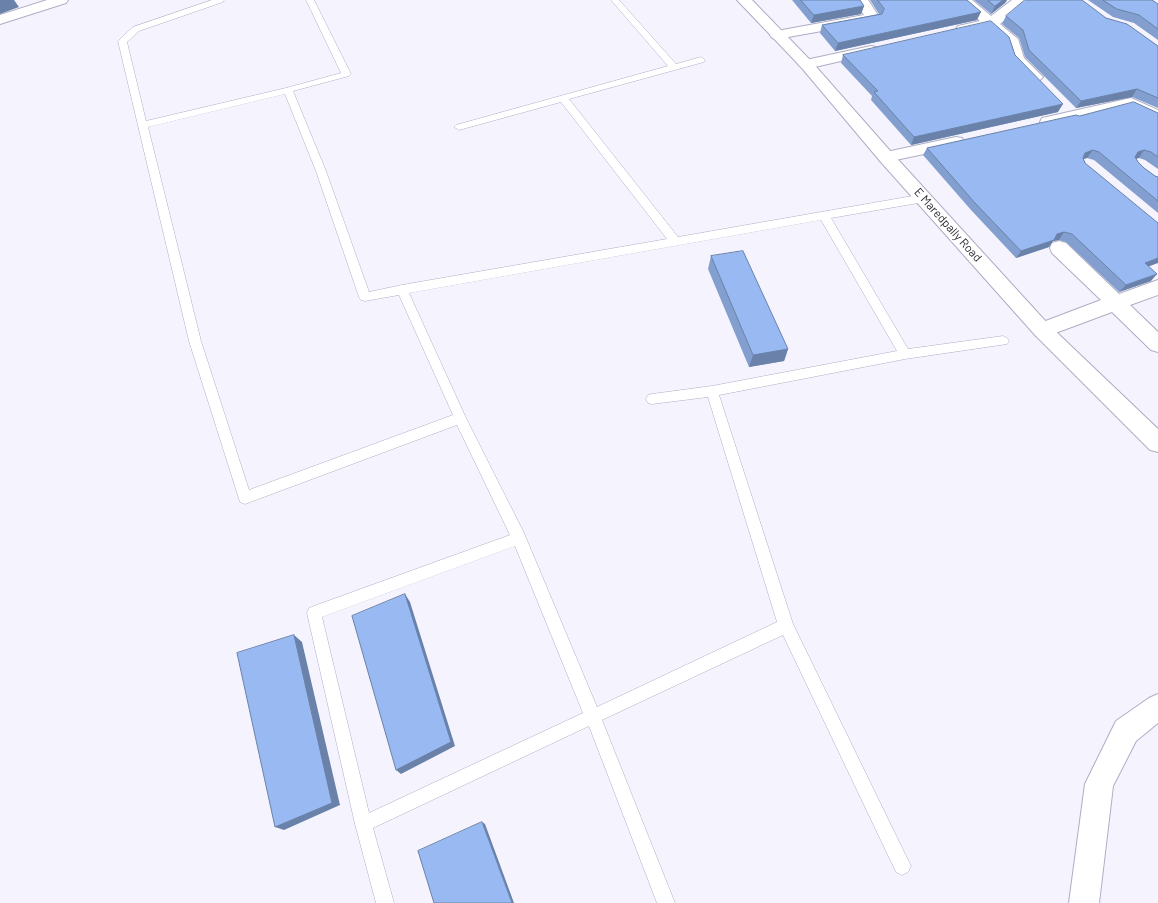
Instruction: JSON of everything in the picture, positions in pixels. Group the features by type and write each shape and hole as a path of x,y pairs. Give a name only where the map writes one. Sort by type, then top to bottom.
{"street":[{"path":"0,20 61,0"},
{"name":"E Maredpally Road","path":"744,0 806,64 886,157 1042,330 1158,443"},
{"path":"777,35 873,18 861,0"},
{"path":"963,0 1013,42 1017,59 1043,85"},
{"path":"953,32 992,23 1021,0"},
{"path":"806,64 883,47"},
{"path":"1036,125 1069,111 1131,103 1158,116"},
{"path":"886,157 969,140"},
{"path":"1059,248 1158,344"},
{"path":"1042,330 1158,287"},
{"path":"1084,903 1099,784 1126,731 1158,707"}],"lane":[{"path":"220,0 136,29 122,41 195,341 245,498 460,418"},
{"path":"142,125 288,90 346,74 311,0"},
{"path":"615,0 674,67"},
{"path":"459,127 701,60"},
{"path":"288,90 321,171 365,297 402,289 924,198"},
{"path":"563,98 675,241"},
{"path":"824,215 904,354"},
{"path":"402,289 460,418 519,538 593,717 666,903"},
{"path":"652,399 712,391 904,354 1002,341"},
{"path":"712,391 786,626 902,866"},
{"path":"385,903 363,824 314,613 519,538"},
{"path":"363,824 786,626"}],"building":[{"path":"801,0 860,0 864,6 814,15"},
{"path":"878,0 967,0 981,12 838,43 822,25 882,14 884,9"},
{"path":"988,0 1003,0 995,6"},
{"path":"1025,0 1082,0 1106,18 1127,24 1158,46 1158,98 1137,89 1081,101 1029,50 1023,30 1006,16"},
{"path":"1103,0 1152,0 1158,4 1158,29 1139,15 1117,9"},
{"path":"991,21 1009,37 1015,55 1063,104 914,137 874,92 878,91 843,55"},
{"path":"1134,102 1158,113 1158,157 1151,152 1144,150 1138,152 1135,157 1144,168 1158,177 1158,201 1099,152 1093,150 1085,153 1083,158 1085,163 1158,223 1158,258 1145,263 1157,274 1126,285 1072,234 1064,232 1057,234 1054,240 1021,251 975,203 927,148 1076,115 1079,116"},
{"path":"743,251 788,349 753,355 711,256"},
{"path":"405,594 451,742 396,770 352,616"},
{"path":"294,635 332,803 275,827 237,653"},
{"path":"482,822 512,903 434,903 418,851"}]}
